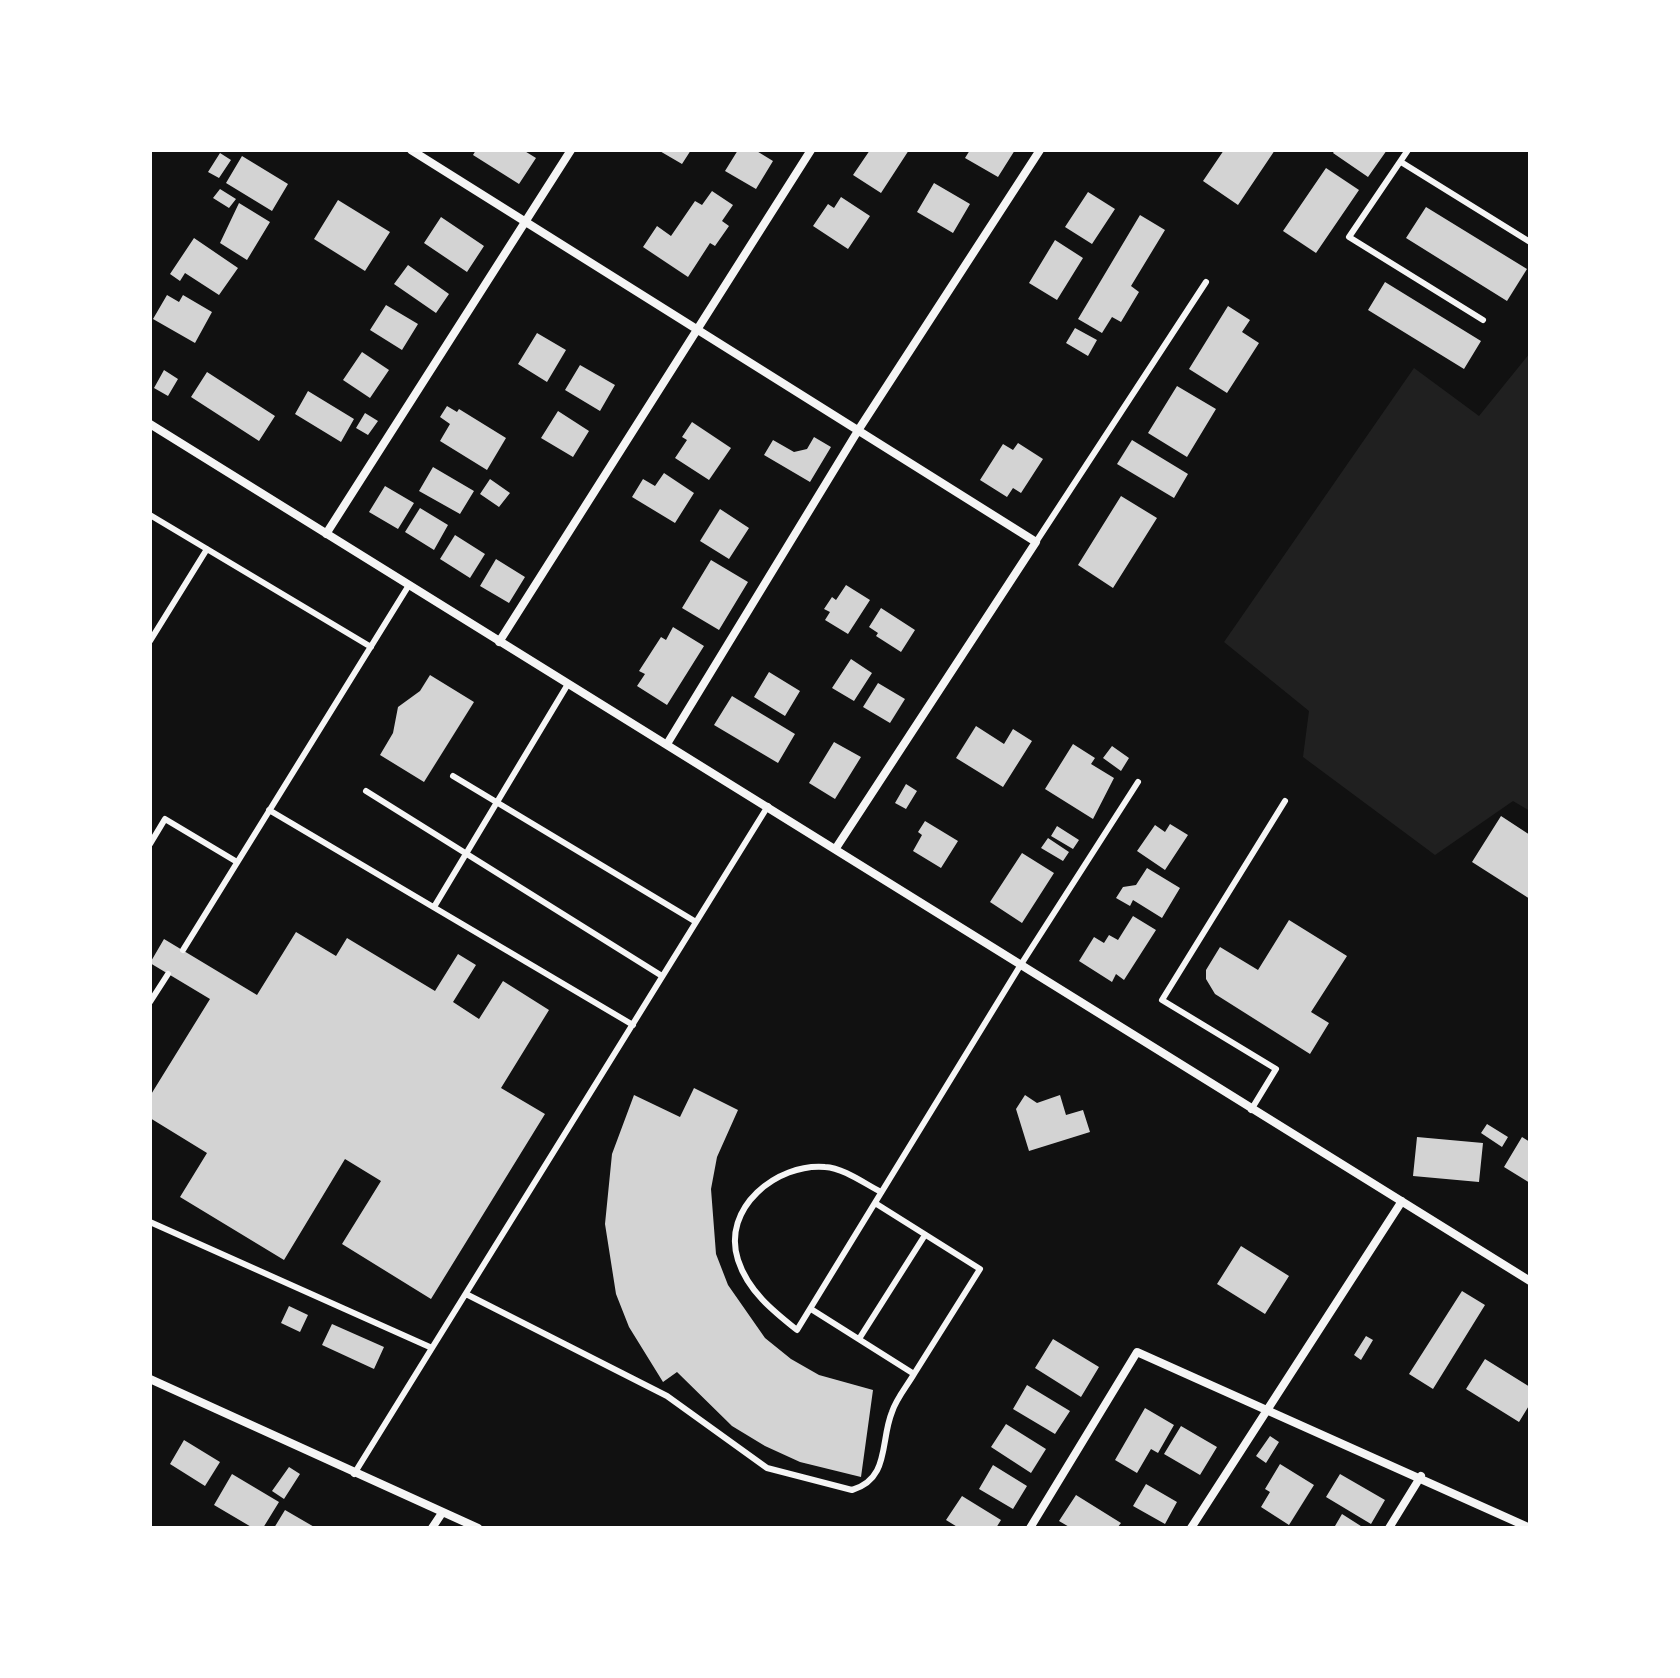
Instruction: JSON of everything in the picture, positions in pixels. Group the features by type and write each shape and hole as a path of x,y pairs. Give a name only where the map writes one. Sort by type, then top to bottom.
{"street":[{"path":"411,150 1036,542 836,848"},
{"path":"326,534 571,150"},
{"path":"499,642 811,150"},
{"path":"667,744 859,429 1040,150"},
{"path":"150,424 1530,1281"},
{"path":"1191,1528 1402,1201"},
{"path":"1030,1528 1137,1352 1267,1407 1530,1528"},
{"path":"150,1379 478,1528"},
{"path":"1389,1528 1421,1476"},
{"path":"432,1528 442,1513"}],"lane":[{"path":"1408,150 1349,237 1483,320"},
{"path":"1401,162 1530,242"},
{"path":"1036,542 1206,282"},
{"path":"150,515 371,647"},
{"path":"150,641 207,549"},
{"path":"183,950 409,585"},
{"path":"434,907 568,684"},
{"path":"453,776 696,922"},
{"path":"881,1192 828,1167 793,1168 761,1189 738,1217 737,1259 763,1303 797,1330 1020,966 1138,782"},
{"path":"366,791 662,976"},
{"path":"1251,1110 1276,1069 1162,1000 1285,801"},
{"path":"354,1474 768,806"},
{"path":"269,810 633,1025"},
{"path":"150,844 165,819 237,862"},
{"path":"150,1002 168,974"},
{"path":"466,1294 667,1396 767,1468 852,1490 874,1477 884,1457 891,1412 980,1269 875,1203"},
{"path":"150,1222 432,1348"},
{"path":"859,1339 925,1235"},
{"path":"811,1309 914,1374"}],"shaded area":[{"path":"1530,353 1530,811 1513,801 1435,855 1303,757 1309,711 1224,642 1414,368 1479,416"}],"building":[{"path":"476,150 523,150 536,158 519,184 473,155"},
{"path":"658,150 691,150 682,164"},
{"path":"738,150 755,150 773,161 756,189 725,171"},
{"path":"870,150 909,150 881,193 853,175"},
{"path":"970,150 1015,150 998,177 965,158"},
{"path":"1224,150 1275,150 1238,205 1203,181"},
{"path":"1335,150 1387,150 1368,177 1333,153"},
{"path":"220,153 231,160 219,178 208,172"},
{"path":"242,156 288,184 272,211 226,183"},
{"path":"1326,168 1359,190 1316,253 1283,231"},
{"path":"934,183 970,204 953,233 917,212"},
{"path":"220,189 236,199 229,208 213,198"},
{"path":"712,191 733,205 722,221 729,226 715,246 710,243 688,277 643,247 657,226 671,236 695,201 702,205"},
{"path":"1088,192 1115,209 1092,244 1065,227"},
{"path":"841,197 870,216 848,249 813,226 828,204 834,208"},
{"path":"338,200 390,232 365,271 314,239"},
{"path":"239,203 270,222 247,260 220,243"},
{"path":"1426,207 1527,269 1507,301 1406,238"},
{"path":"1140,215 1165,230 1131,286 1139,292 1121,322 1112,317 1102,333 1078,319"},
{"path":"441,217 484,246 467,272 424,243"},
{"path":"194,238 238,268 219,295 185,273 180,281 170,274"},
{"path":"1055,240 1083,258 1057,300 1029,283"},
{"path":"408,265 449,294 436,313 394,284"},
{"path":"1385,282 1481,341 1464,369 1368,310"},
{"path":"167,295 179,302 183,295 212,312 195,343 153,319"},
{"path":"386,305 418,324 402,350 370,330"},
{"path":"1228,306 1250,320 1242,332 1259,343 1227,393 1189,369"},
{"path":"1075,328 1097,340 1088,356 1066,343"},
{"path":"537,333 566,350 547,382 518,364"},
{"path":"362,352 389,370 370,398 343,380"},
{"path":"580,365 615,385 600,411 565,390"},
{"path":"164,370 178,379 168,396 154,388"},
{"path":"207,372 275,416 259,441 191,397"},
{"path":"1177,386 1216,409 1187,457 1148,433"},
{"path":"308,391 354,419 341,442 295,414"},
{"path":"447,406 457,412 459,409 506,438 487,470 440,441 450,424 440,417"},
{"path":"558,411 589,431 573,457 541,438"},
{"path":"365,413 378,421 368,435 356,428"},
{"path":"692,422 731,448 709,480 675,458 687,440 682,437"},
{"path":"814,437 831,447 810,482 764,455 773,440 794,452 807,449"},
{"path":"1132,440 1188,474 1174,498 1117,464"},
{"path":"1018,443 1043,459 1021,493 1013,488 1007,497 980,480 1003,444 1013,450"},
{"path":"433,467 474,491 460,514 419,491"},
{"path":"664,473 694,493 675,523 632,497 643,479 655,486"},
{"path":"490,479 510,493 499,507 480,494"},
{"path":"385,486 414,503 398,529 369,512"},
{"path":"1121,496 1157,518 1113,588 1078,565"},
{"path":"420,508 448,525 434,550 405,532"},
{"path":"720,509 749,528 729,559 700,541"},
{"path":"455,535 485,554 470,578 440,559"},
{"path":"496,559 525,577 509,603 480,586"},
{"path":"711,560 748,582 719,630 682,608"},
{"path":"846,585 870,600 848,634 825,620 830,612 824,609 832,597 836,600"},
{"path":"881,608 915,630 901,652 876,636 878,633 869,627"},
{"path":"673,627 704,646 667,705 637,686 645,674 639,671 661,637 666,640"},
{"path":"851,659 872,673 854,701 832,688"},
{"path":"769,672 800,691 785,716 754,697"},
{"path":"430,675 474,702 424,782 380,755 393,733 398,707 420,691"},
{"path":"878,683 905,699 890,723 863,707"},
{"path":"732,696 795,734 778,763 714,725"},
{"path":"976,726 1004,744 1013,729 1032,741 1003,787 956,758"},
{"path":"834,742 861,757 835,799 809,783"},
{"path":"1073,744 1095,758 1091,764 1114,778 1093,819 1045,789"},
{"path":"1112,746 1129,758 1121,771 1103,758"},
{"path":"906,784 917,791 906,809 895,803"},
{"path":"1501,816 1530,835 1530,899 1472,862"},
{"path":"925,821 958,841 941,868 913,851 922,835 918,832"},
{"path":"1170,824 1188,835 1165,870 1137,851 1155,825 1165,832"},
{"path":"1057,826 1079,840 1073,849 1051,836"},
{"path":"1048,838 1069,852 1063,861 1041,848"},
{"path":"1022,853 1054,873 1022,923 990,902"},
{"path":"1147,868 1180,888 1162,918 1133,900 1130,906 1116,898 1123,887 1136,885"},
{"path":"1133,916 1156,930 1124,980 1116,974 1112,982 1079,961 1094,937 1104,943 1109,935 1118,940"},
{"path":"1289,920 1347,956 1311,1012 1329,1023 1310,1054 1215,994 1206,979 1206,970 1220,947 1258,970"},
{"path":"296,932 336,956 347,938 435,991 458,954 476,965 453,1002 479,1019 503,981 549,1010 501,1088 545,1114 431,1299 342,1244 381,1181 345,1159 284,1260 180,1197 207,1153 150,1118 150,1096 210,999 150,963 164,939 257,995"},
{"path":"694,1088 738,1110 717,1157 711,1189 716,1254 728,1285 765,1338 791,1359 819,1375 873,1390 861,1477 800,1462 765,1446 732,1426 677,1372 663,1382 629,1327 616,1294 605,1224 612,1154 634,1095 680,1117"},
{"path":"1025,1095 1037,1103 1060,1095 1066,1115 1083,1110 1090,1132 1029,1151 1016,1109"},
{"path":"1487,1124 1508,1137 1502,1147 1481,1133"},
{"path":"1417,1137 1483,1143 1479,1182 1413,1176"},
{"path":"1522,1137 1530,1142 1530,1183 1504,1167"},
{"path":"1241,1246 1289,1276 1265,1314 1217,1284"},
{"path":"1462,1291 1485,1305 1433,1389 1409,1374"},
{"path":"289,1306 308,1315 300,1332 281,1323"},
{"path":"332,1324 384,1347 374,1369 322,1345"},
{"path":"1366,1336 1373,1340 1361,1360 1354,1355"},
{"path":"1053,1339 1099,1367 1081,1397 1035,1368"},
{"path":"1485,1359 1530,1387 1530,1404 1519,1422 1466,1389"},
{"path":"1027,1385 1070,1411 1055,1434 1013,1409"},
{"path":"1145,1408 1174,1425 1158,1453 1151,1449 1137,1473 1115,1460"},
{"path":"1006,1424 1046,1449 1031,1473 991,1447"},
{"path":"1181,1426 1217,1447 1200,1475 1164,1454"},
{"path":"1270,1436 1279,1442 1266,1463 1256,1456"},
{"path":"184,1440 220,1462 205,1486 170,1464"},
{"path":"1280,1464 1314,1485 1289,1525 1261,1507 1270,1492 1265,1489"},
{"path":"993,1465 1027,1486 1013,1509 979,1489"},
{"path":"289,1467 300,1474 284,1499 272,1491"},
{"path":"232,1474 279,1502 263,1528 253,1528 214,1505"},
{"path":"1340,1474 1385,1500 1371,1524 1326,1497"},
{"path":"1146,1484 1177,1502 1165,1524 1133,1506"},
{"path":"1076,1495 1121,1523 1117,1528 1071,1528 1059,1521"},
{"path":"962,1496 1001,1520 996,1528 959,1528 946,1520"},
{"path":"285,1510 316,1528 274,1528"},
{"path":"1342,1514 1364,1528 1335,1526"}]}
